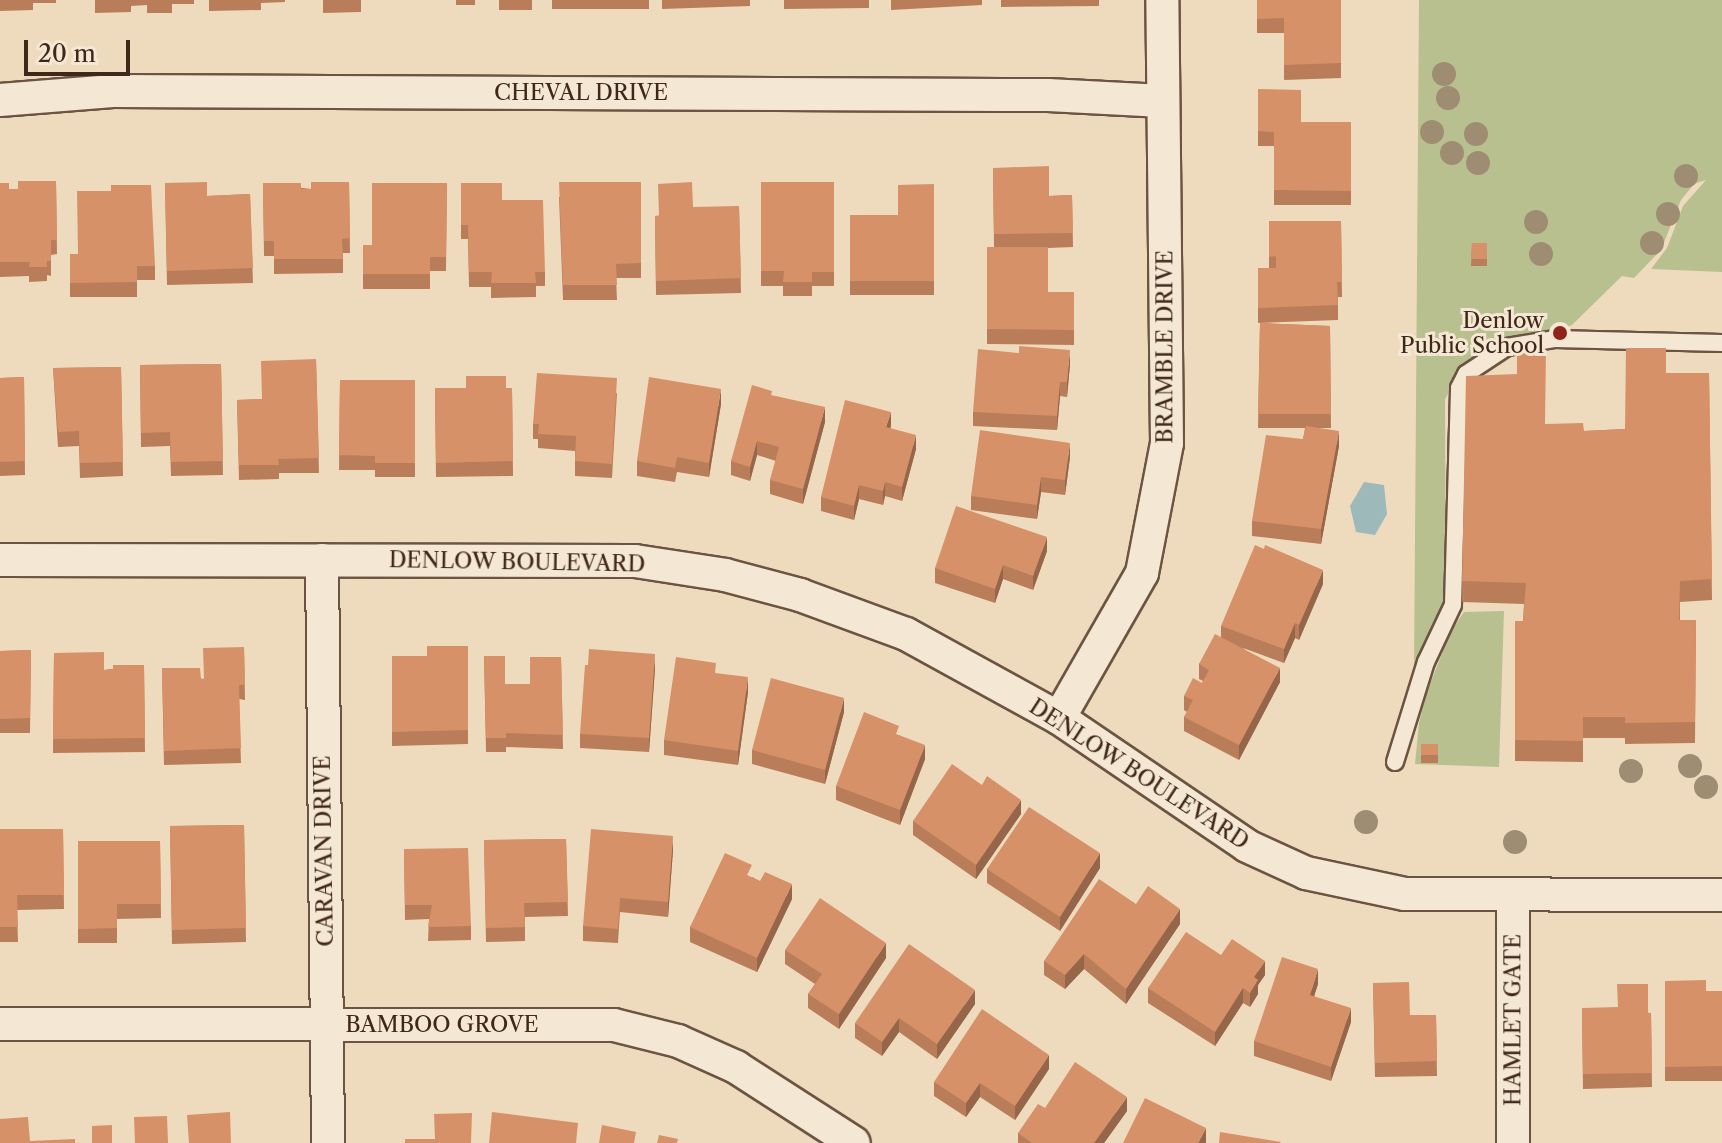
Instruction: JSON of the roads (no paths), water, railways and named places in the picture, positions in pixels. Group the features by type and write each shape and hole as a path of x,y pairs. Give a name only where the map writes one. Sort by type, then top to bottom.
{"street":[{"name":"BRAMBLE DRIVE","path":"1059,718 1142,573 1167,443 1162,0"},
{"name":"CHEVAL DRIVE","path":"0,100 129,91 1048,95 1163,101"},
{"name":"DENLOW BOULEVARD","path":"0,560 635,561 725,575 800,595 906,634 1059,718 1247,846 1306,873 1405,894 1722,895"},
{"name":"CARAVAN DRIVE","path":"322,560 328,1143"},
{"name":"HAMLET GATE","path":"1513,896 1513,1143"},
{"name":"BAMBOO GROVE","path":"0,1024 614,1025 678,1041 736,1067 854,1143"}],"lane":[{"path":"1395,762 1426,662 1453,605 1459,388 1466,374 1507,347 1555,339 1722,343"}],"water":[{"path":"1364,482 1384,485 1387,514 1375,535 1356,532 1350,506"}],"place":[{"name":"Denlow Public School","path":"1560,333"}]}
